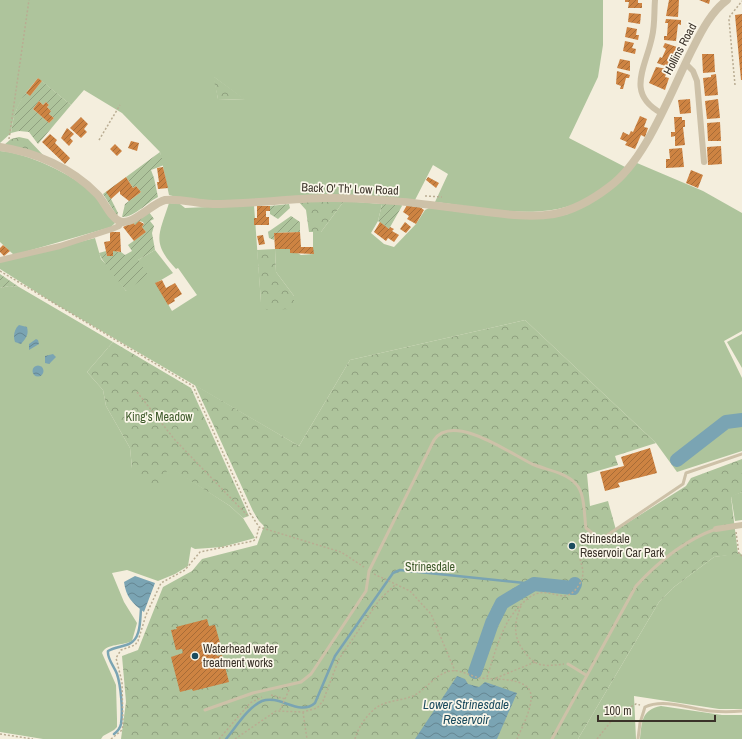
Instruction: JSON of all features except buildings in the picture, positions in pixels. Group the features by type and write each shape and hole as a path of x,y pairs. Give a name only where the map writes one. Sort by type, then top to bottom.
{"street":[{"path":"655,0 653,36 640,78 640,86 643,97 648,104 661,113"},
{"name":"Hollins Road","path":"661,113 685,63 715,11 727,0"},
{"path":"685,63 693,71 697,81 704,162"},
{"name":"Back O' Th' Low Road","path":"122,222 133,219 156,203 176,200 210,204 324,198 419,203 535,216 555,214 579,207 619,179 641,152 661,113"},
{"path":"0,147 42,158 73,174 88,185 103,200 118,220 122,222 119,226 112,229 68,243 0,260"},
{"path":"716,529 739,526"}],"lane":[{"path":"205,710 253,693 302,682 311,674 366,591 369,571 434,440 438,435 445,431 466,433 482,438 534,465 572,480 578,485 581,492 586,528 597,537 603,538 683,484 686,473 742,454"},
{"path":"552,739 636,586 647,573 683,544 716,529"},
{"path":"568,664 586,675"},
{"path":"638,739 641,719 645,707 652,704 664,704 715,712 742,711"}],"path":[{"path":"9,138 29,0"},
{"path":"735,85 730,16 742,2"},
{"path":"99,140 120,105"},
{"path":"0,271 193,386 250,514 259,527 341,552 355,560 369,571 410,591 431,614 455,671"},
{"path":"137,392 175,440 247,515 250,514"},
{"path":"739,526 739,554 742,556"},
{"path":"111,739 121,731 124,726 122,682 116,658 121,650 134,645 138,641 146,615 158,586 185,570 200,552 253,542 256,539 259,527"},
{"path":"487,677 506,621 530,597 539,592 562,595 570,595 574,593 582,580 584,572 580,559"},
{"path":"236,739 276,711 302,712 317,708 323,701 339,658 380,599 396,584"},
{"path":"522,605 516,618 514,632 519,646 540,665 568,664"},
{"path":"496,678 535,662"},
{"path":"355,739 358,730 375,708 382,704 415,694 444,673 455,671 482,678 487,677 516,681 526,686 531,694 530,705 517,739"},
{"path":"219,739 250,703 271,695 285,699 280,710"},
{"path":"597,739 617,714 636,704 645,707"},
{"path":"302,712 306,739"},
{"path":"0,734 33,739"}],"green space":[{"path":"0,0 603,0 603,45 598,77 569,138 627,168 602,189 582,201 559,209 542,211 506,211 435,202 448,174 433,165 415,200 187,200 169,195 160,152 122,113 84,90 71,105 38,78 27,91 20,103 14,117 11,133 0,143","holes":["214,77 245,100 218,99"]},
{"path":"213,76 246,100 218,99"},
{"path":"42,81 71,105 38,144 29,132 19,131 11,133 17,107 26,93 30,96","holes":["39,101 43,105 46,102 49,105 47,107 51,111 49,114 54,118 49,123 33,109"]},
{"path":"19,137 28,139 44,156 4,145 11,139"},
{"path":"0,151 36,160 62,172 84,186 95,196 115,223 111,227 14,255 0,242"},
{"path":"160,152 164,165 151,170 158,197 131,215 122,217 125,204 141,192 136,186 133,188 126,177"},
{"path":"637,163 703,191 742,213 742,331 724,341 742,378 742,451 677,472 656,443 525,320 350,360 299,446 52,302 0,269 0,262 95,238 101,259 113,272 126,291 138,260 155,250 173,273 156,283 172,311 197,295 178,268 176,269 168,260 160,245 160,231 169,203 180,204 185,208 254,205 261,302 294,296 276,272 275,249 290,249 301,255 313,254 313,232 321,232 344,201 382,204 378,221 371,233 384,244 394,247 416,224 425,210 429,208 518,218 553,217 568,214"},
{"path":"126,177 111,199 118,213 117,216 103,194"},
{"path":"298,201 344,201 321,232 309,232 306,210"},
{"path":"289,204 290,208 278,219 270,214 270,206"},
{"path":"382,204 401,204 402,206 389,229 378,221"},
{"path":"149,212 154,219 150,221 154,226 152,233 155,250 138,260 148,275 126,291 99,253 106,251 107,256 113,256 113,251 117,250 117,252 121,252 125,255 132,251 128,245 146,232 142,227 144,224 143,222 139,221 135,225 133,222"},
{"path":"291,216 300,222 300,232 274,233 274,240 269,238 268,232"},
{"path":"275,249 276,272 294,296 294,305 289,309 267,310 261,302 257,250"},
{"path":"0,274 19,287 9,286 0,288"},
{"path":"9,286 19,287 113,342 87,372 103,390 106,406 130,448 132,468 169,466 230,506 243,518 255,538 222,547 195,549 191,547 188,566 175,574 158,581 127,570 112,573 124,602 137,623 132,641 111,646 102,653 116,685 117,727 101,739 43,739 0,732 0,288"},
{"name":"Strinesdale","path":"525,320 656,443 615,456 618,465 587,474 590,506 608,501 616,530 686,486 691,478 742,459 742,492 731,497 738,554 714,557 674,587 659,602 578,739 121,739 126,702 122,656 138,650 163,587 192,571 202,559 257,545 264,526 253,511 195,385 299,446 350,360"},
{"path":"742,334 742,368 727,342"},
{"name":"King's Meadow","path":"113,342 191,388 249,516 243,518 230,506 169,467 157,489 132,468 130,448 106,406 103,390 87,372"},
{"path":"742,492 742,520 735,521 731,496"},
{"path":"740,553 742,555 742,709 719,709 634,696 636,739 578,739 659,602 674,587 714,557"},
{"path":"661,706 722,715 742,715 742,739 640,739 642,722 646,714 650,710"}],"water":[{"path":"19,325 27,327 28,330 27,336 21,344 15,342 14,338 14,333"},
{"path":"36,339 38,340 39,344 29,350 29,344"},
{"path":"53,354 56,357 49,364 45,363 45,356"},
{"path":"36,366 40,366 42,367 42,375 36,376 33,373 33,369"},
{"path":"135,576 155,583 144,612 136,606 126,592 124,582"},
{"name":"Lower Strinesdale Reservoir","path":"457,676 465,679 468,684 479,687 485,682 517,693 497,739 415,739"}],"waterway":[{"path":"677,460 726,422 742,420"},
{"path":"226,739 247,712 262,701 276,700 302,708 309,707 315,703 335,656 393,573 400,570 534,584"},
{"path":"475,672 492,623 502,603 534,584 573,588 575,584"},
{"path":"114,734 119,730 122,712 120,685 108,651 133,642 138,634 141,609"}],"place":[{"name":"Strinesdale Reservoir Car Park","path":"572,546"},
{"name":"Waterhead water treatment works","path":"195,656"}]}
